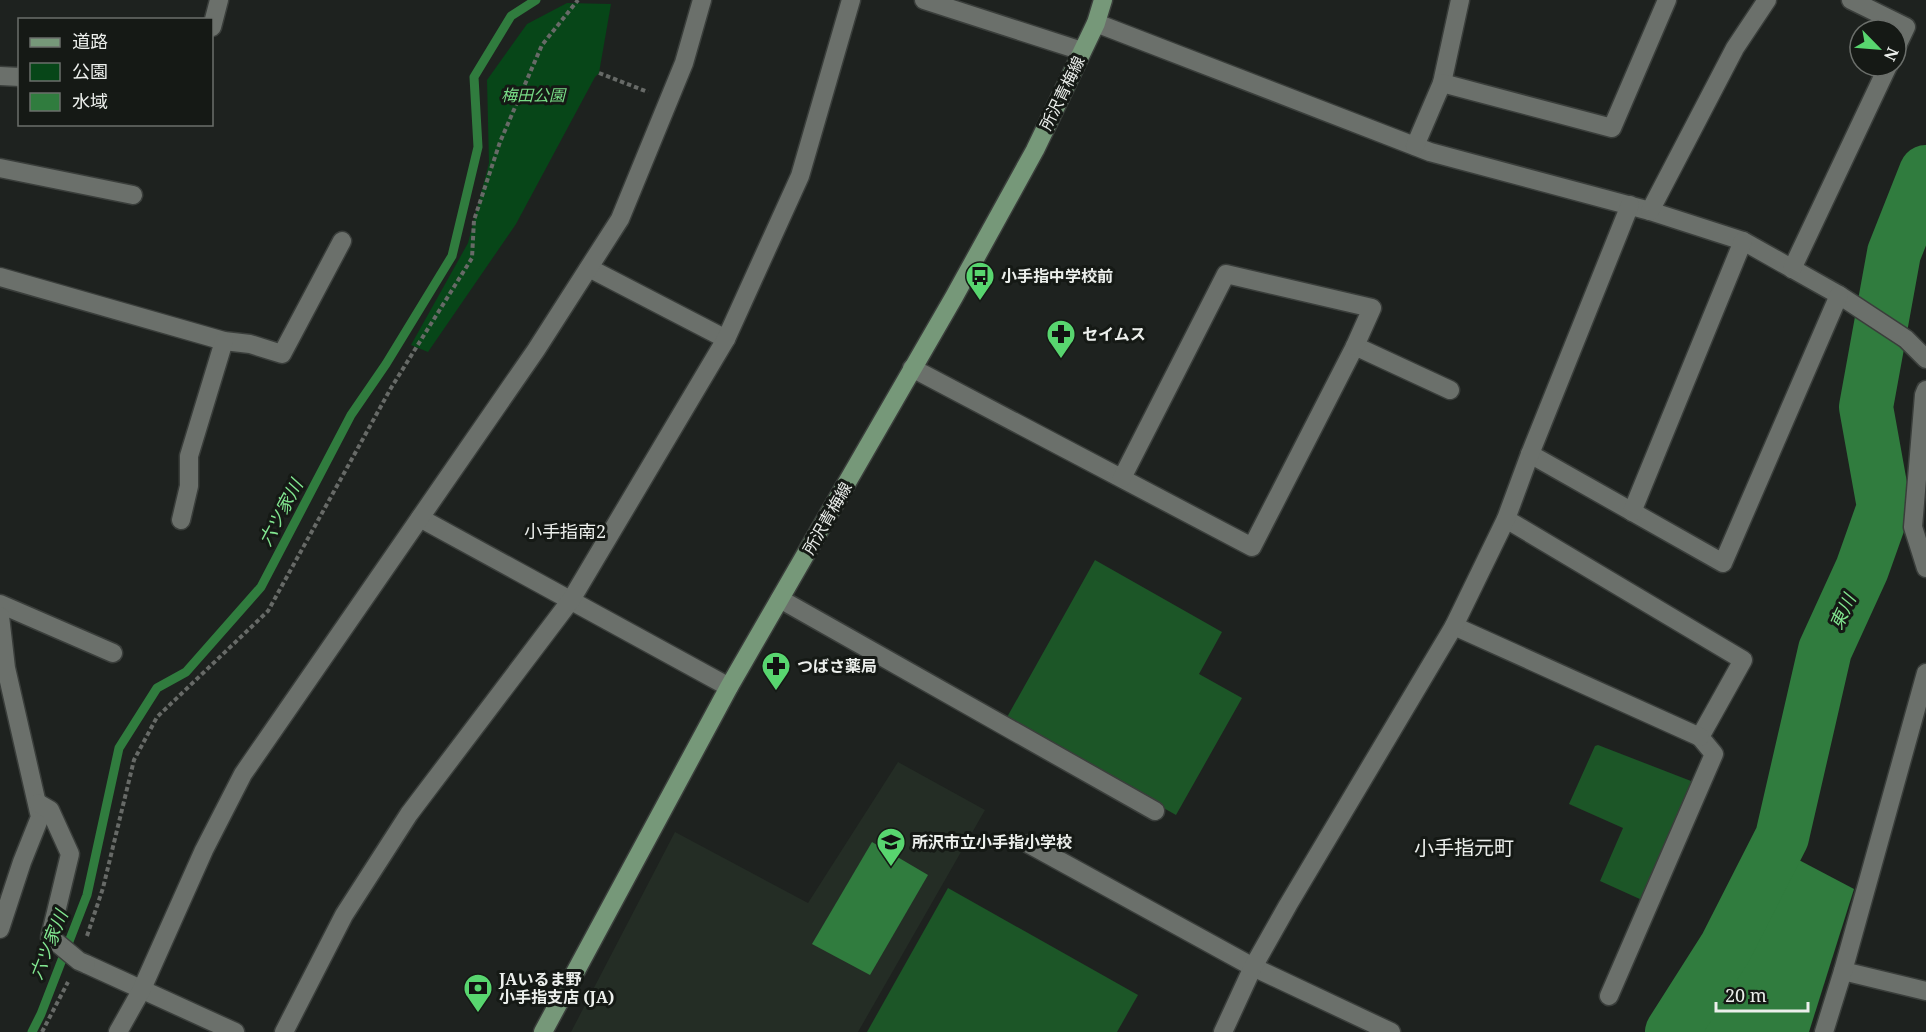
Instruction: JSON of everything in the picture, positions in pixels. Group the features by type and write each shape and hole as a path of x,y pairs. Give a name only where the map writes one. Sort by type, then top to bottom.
{"main road":[{"name":"所沢青梅線","path":"543,1032 729,687 1035,150 1096,23 1103,0"}],"street":[{"path":"213,23 219,0"},
{"path":"118,1032 141,991 204,850 243,774 536,350 620,219 684,63 702,0"},
{"path":"284,1032 344,915 409,814 571,600 726,339 800,176 851,0"},
{"path":"924,0 1082,51"},
{"path":"1415,146 1442,83 1460,0"},
{"path":"1442,83 1612,128 1667,0"},
{"path":"1650,211 1735,48 1767,0"},
{"path":"1851,0 1888,18"},
{"path":"1096,23 1430,152 1630,205 1743,241 1839,295 1906,339 1926,358"},
{"path":"0,76 18,78"},
{"path":"1792,268 1882,78"},
{"path":"0,168 132,195"},
{"path":"1222,1032 1288,905 1454,626 1506,519 1630,205"},
{"path":"1632,512 1743,241"},
{"path":"0,277 282,354 342,242"},
{"path":"589,268 726,339"},
{"path":"912,368 1252,547 1355,346 1371,308 1226,274 1122,478"},
{"path":"1530,454 1724,563 1839,295"},
{"path":"181,520 189,486 189,456 224,340"},
{"path":"1355,346 1450,390"},
{"path":"1926,390 1913,527 1926,568"},
{"path":"420,518 729,687"},
{"path":"1506,519 1743,660 1700,738"},
{"path":"780,599 1155,811"},
{"path":"0,604 113,653"},
{"path":"0,616 3,668 40,817 22,862 0,929"},
{"path":"1454,626 1700,738 1714,754 1609,996"},
{"path":"1824,1032 1926,673"},
{"path":"38,803 50,810 70,854 50,937 82,963 235,1032"},
{"path":"1029,844 1254,967 1391,1032"},
{"path":"1843,971 1926,991"}],"path":[{"path":"42,1032 82,963 134,760 157,717 268,611 390,388 472,258 474,220 500,142 542,45 578,0"},
{"path":"599,73 669,100"}],"shaded area":[{"path":"1095,560 1222,632 1199,674 1242,698 1176,815 1006,719"},
{"path":"1598,745 1691,781 1693,784 1642,900 1600,881 1623,828 1569,804 1595,746"},
{"name":"所沢市立小手指小学校","path":"898,762 985,810 858,1032 571,1032 675,832 808,903"},
{"path":"948,888 1138,995 1117,1032 867,1032"}],"green space":[{"name":"梅田公園","path":"567,3 611,4 599,73 516,224 428,352 411,345 468,243 489,163 487,80 527,24"}],"water":[{"path":"872,842 928,875 870,975 812,944"},
{"path":"1797,859 1854,889 1809,1032 1696,1032"}],"waterway":[{"name":"六ツ家川","path":"32,1032 87,895 119,748 157,688 186,672 261,587 351,415 386,364 452,256 478,147 474,77 511,16 536,0"},
{"name":"東川","path":"1672,1032 1726,947 1782,837 1825,650 1862,569 1884,507 1866,407 1894,253 1926,172"}],"place":[{"name":"小手指中学校前","path":"980,302"},
{"name":"セイムス","path":"1061,360"},
{"name":"つばさ薬局","path":"776,692"},
{"name":"所沢市立小手指小学校","path":"891,868"},
{"name":"JAいるま野 小手指支店 (JA)","path":"478,1014"}],"district":[{"name":"小手指南2","path":"565,532"},
{"name":"小手指元町","path":"1464,848"}]}
